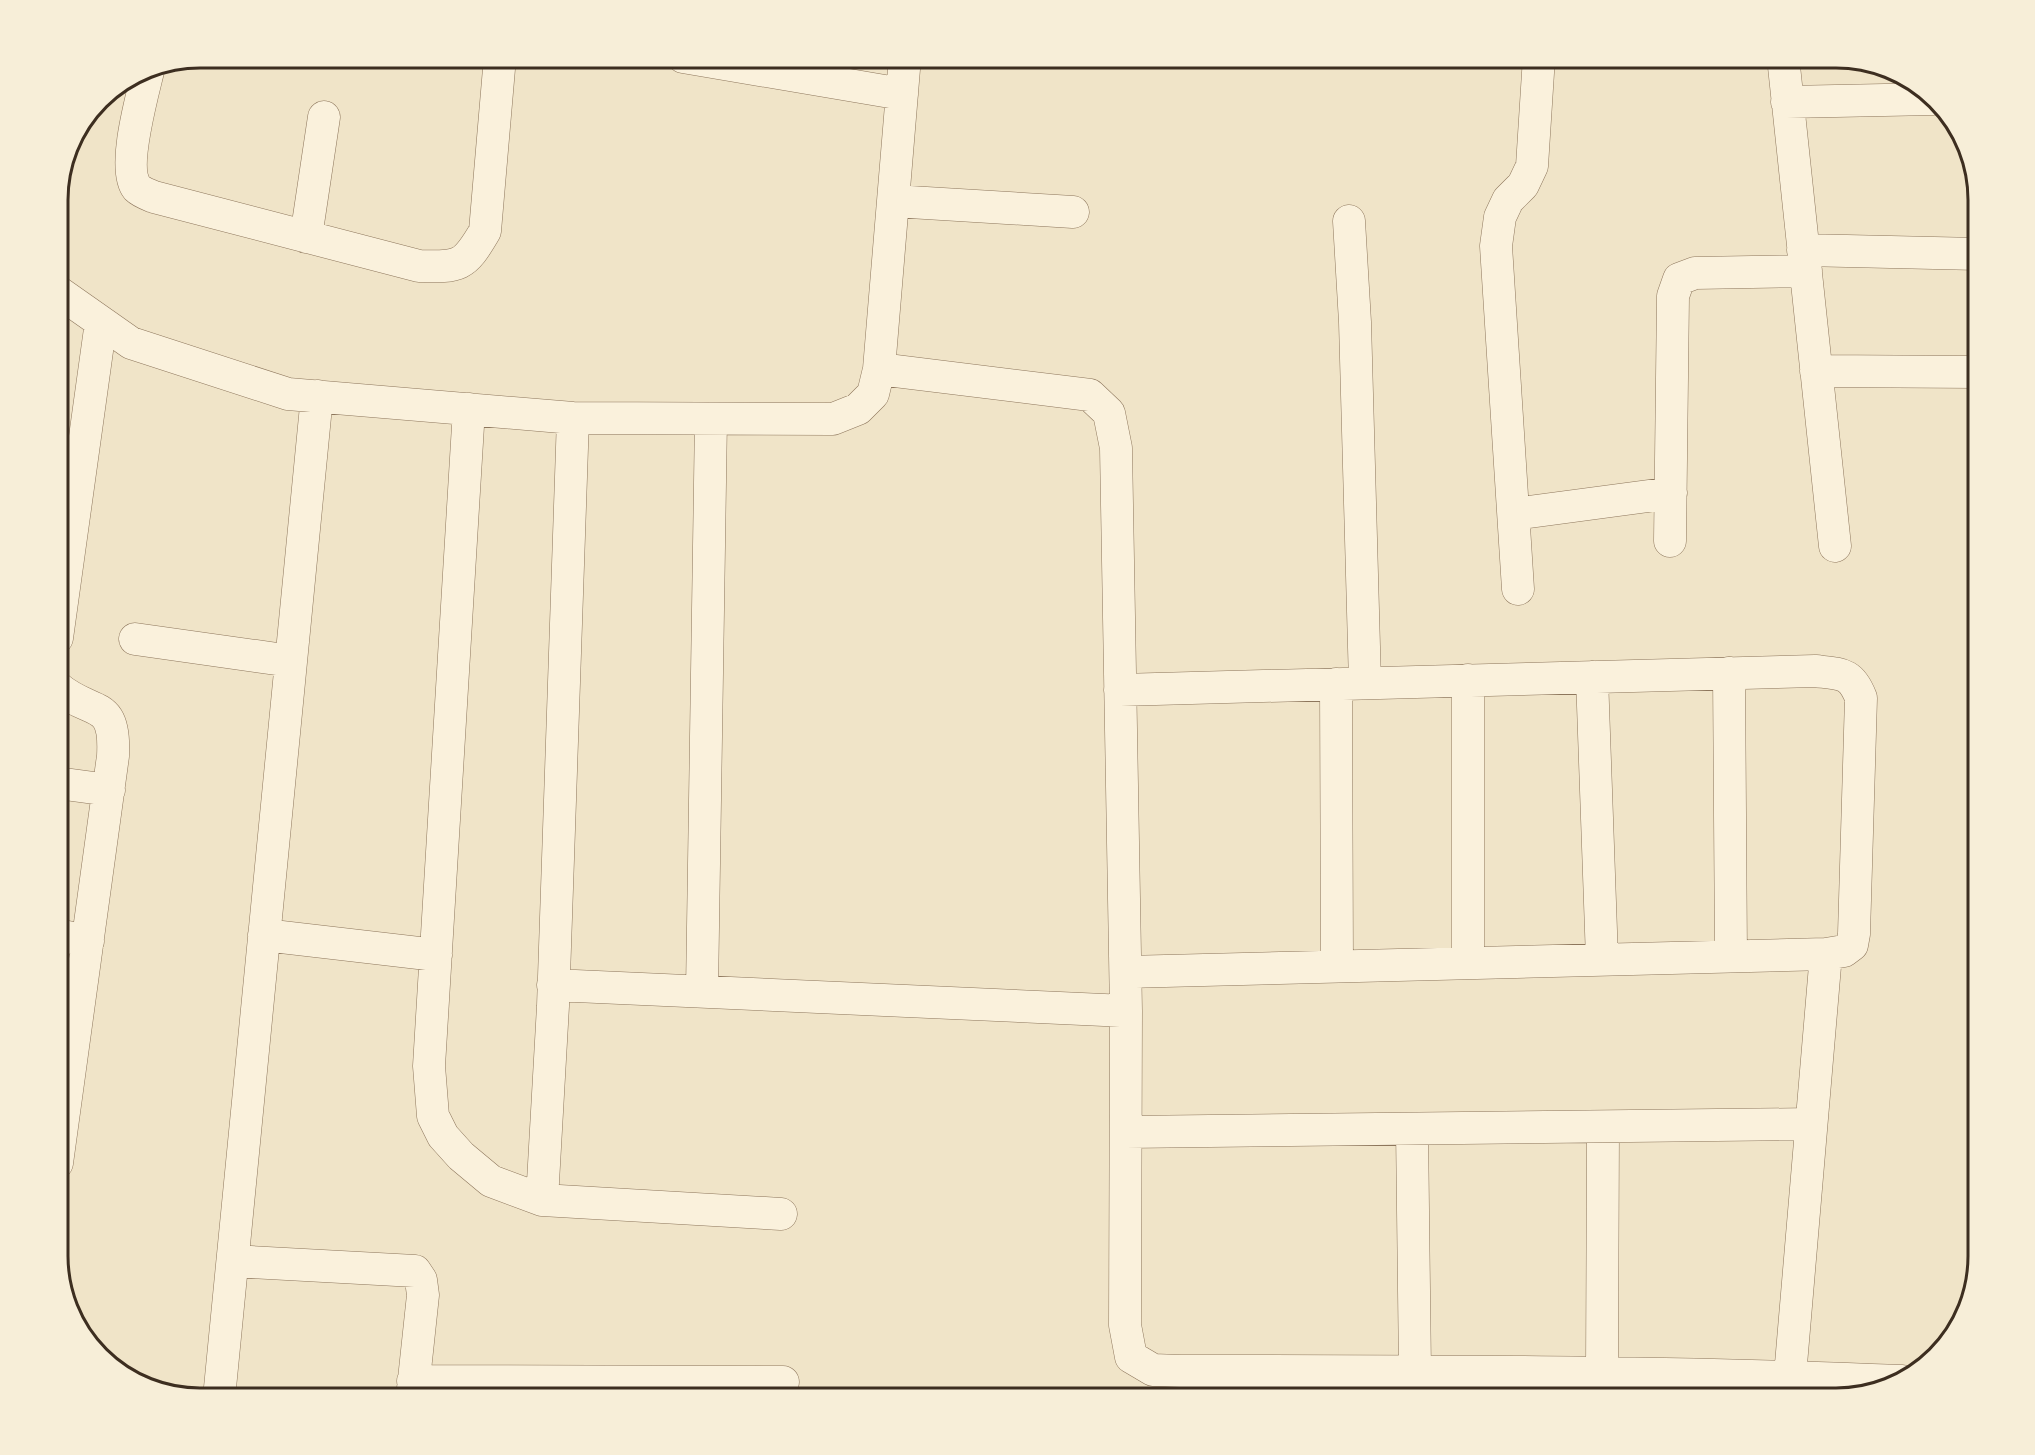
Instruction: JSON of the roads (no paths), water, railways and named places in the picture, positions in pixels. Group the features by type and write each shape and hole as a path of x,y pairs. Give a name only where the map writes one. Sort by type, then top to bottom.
{"street":[{"path":"141,82 130,173 138,189 154,197 419,266 452,267 472,254 485,231 499,68"},
{"path":"748,68 902,94"},
{"path":"68,299 131,343 288,394 573,418 832,419 858,409 873,394 879,369 904,68"},
{"path":"1518,589 1496,246 1500,217 1508,200 1523,185 1532,166 1538,68"},
{"path":"1784,68 1835,546"},
{"path":"1787,102 1922,99"},
{"path":"306,237 324,117"},
{"path":"893,201 1073,212"},
{"path":"1337,966 1351,683 1356,333 1349,221"},
{"path":"1670,541 1672,296 1679,279 1695,273 1805,261 1968,254"},
{"path":"68,559 101,322"},
{"path":"879,369 1090,395 1109,413 1116,448 1126,972 1125,1325 1131,1357 1153,1370 1790,1376 1878,1380"},
{"path":"1816,371 1968,372"},
{"path":"220,1388 317,396"},
{"path":"469,409 429,1066 433,1116 442,1136 461,1156 491,1180 542,1200 781,1214"},
{"path":"542,1200 554,985 573,418"},
{"path":"702,991 711,420"},
{"path":"1514,514 1671,493"},
{"path":"135,639 291,661"},
{"path":"1120,690 1815,671 1839,674 1855,683 1861,698 1854,934 1851,945 1844,951 1826,954 1126,972"},
{"path":"1729,673 1731,956"},
{"path":"1593,677 1602,959"},
{"path":"1468,680 1468,963"},
{"path":"68,696 99,710 110,719 114,734 109,790 68,1084"},
{"path":"68,784 109,790"},
{"path":"264,935 436,955"},
{"path":"68,937 88,941"},
{"path":"1790,1376 1826,954"},
{"path":"554,985 1126,1011"},
{"path":"1126,1132 1812,1124"},
{"path":"1602,1374 1603,1127"},
{"path":"1412,1129 1415,1371"},
{"path":"233,1261 414,1271 421,1280 423,1295 413,1388"},
{"path":"466,1388 783,1382"}]}
